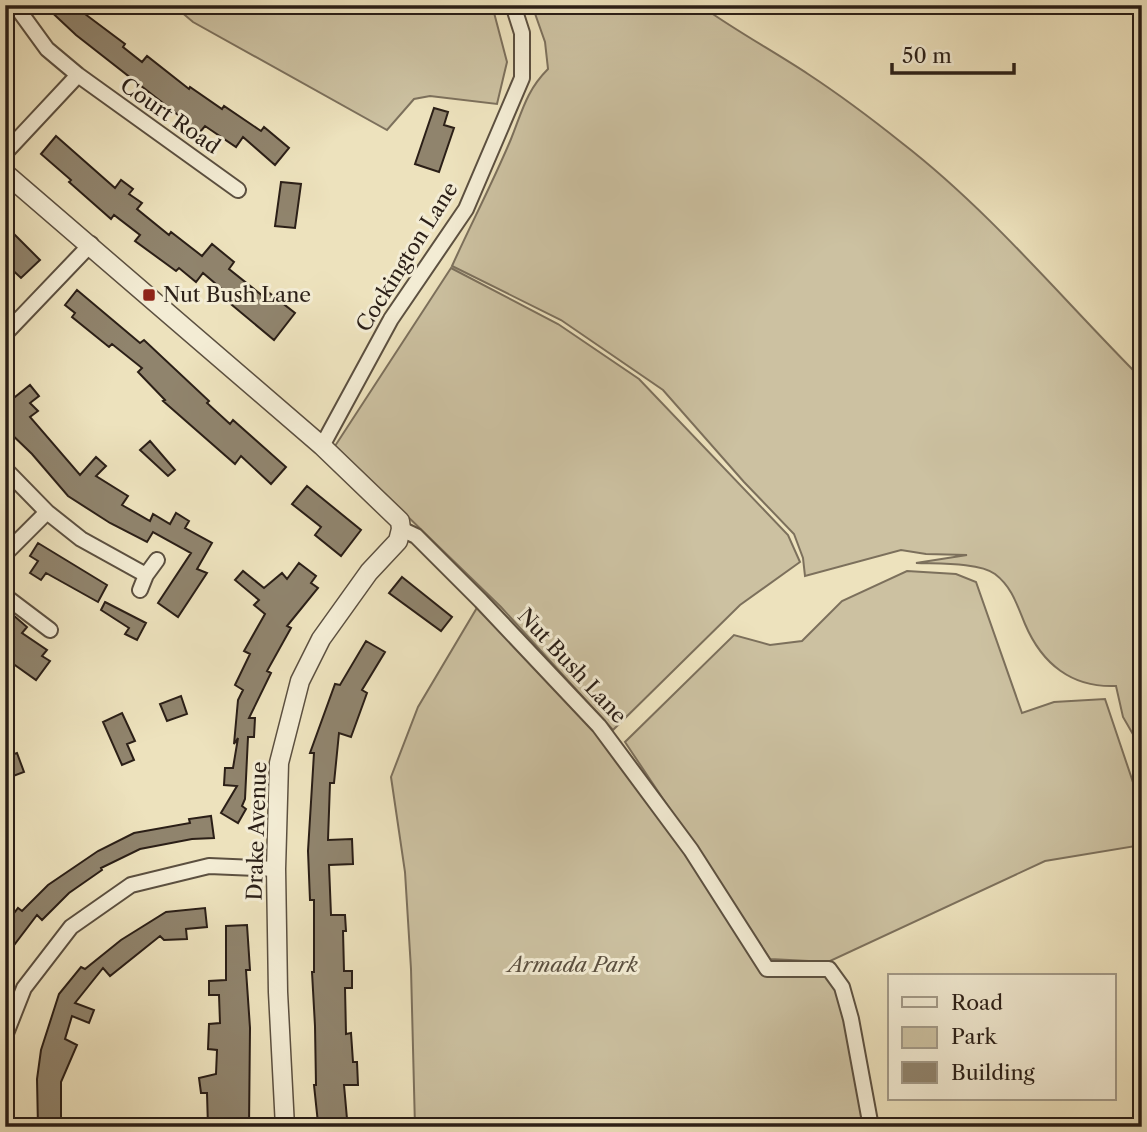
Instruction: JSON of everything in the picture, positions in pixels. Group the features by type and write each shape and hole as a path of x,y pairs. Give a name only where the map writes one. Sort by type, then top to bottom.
{"street":[{"name":"Court Road","path":"15,5 47,48 78,75 238,190"},
{"name":"Cockington Lane","path":"322,446 391,319 466,208 522,78 522,33 513,5"},
{"path":"5,153 78,75"},
{"name":"Nut Bush Lane","path":"5,173 91,244 322,446 400,521 401,529 416,536 472,592 599,726 691,850 767,969 829,970 842,987 851,1018 871,1127"},
{"path":"5,334 91,244"},
{"path":"5,469 47,512 81,538 146,575"},
{"path":"5,554 47,512"},
{"name":"Drake Avenue","path":"285,1127 278,992 276,869 279,763 300,681 321,639 369,572 398,541 401,529"},
{"path":"140,590 146,575 157,560"},
{"path":"5,596 50,630"},
{"path":"5,1035 24,988 71,927 131,885 209,866 276,869"}],"green space":[{"path":"173,5 357,5 381,9 393,5 492,5 507,62 497,104 430,96 414,99 387,130 193,22"},
{"path":"532,5 697,5 704,8 832,90 935,170 996,227 1142,379 1142,750 1123,717 1116,686 1100,686 1072,678 1050,662 1032,638 1010,591 995,574 979,567 916,563 967,555 926,554 901,550 805,576 803,558 794,534 663,390 561,320 452,266 504,155 525,102 534,85 548,69 545,42"},
{"path":"451,268 558,324 639,379 788,535 800,562 740,605 613,730 501,607 335,446"},
{"path":"907,571 956,574 976,582 1022,713 1054,702 1105,699 1142,809 1142,845 1045,861 828,962 770,959 625,742 734,635 770,645 802,641 842,601"},
{"name":"Armada Park","path":"481,601 599,726 767,969 829,969 842,987 871,1127 415,1127 411,969 405,872 391,777 418,707"}],"building":[{"path":"44,5 79,5 85,14 125,44 123,47 142,62 147,56 189,89 190,87 222,109 224,106 261,131 264,127 289,148 275,165 243,137 236,147 205,126 200,132 76,35"},
{"path":"434,108 448,112 444,125 454,128 439,172 415,164"},
{"path":"56,136 115,188 121,180 133,189 129,194 142,203 137,209 169,235 171,232 202,256 212,244 234,262 229,269 264,297 268,292 295,313 274,340 220,295 223,290 203,273 196,282 179,268 176,271 135,241 140,235 114,215 111,219 69,182 71,180 41,154"},
{"path":"281,182 301,184 295,228 275,226"},
{"path":"5,225 40,260 21,278 5,263"},
{"path":"77,290 140,343 144,340 230,424 233,420 286,467 271,484 241,456 235,464 163,401 165,400 138,372 142,368 112,344 109,347 72,317 75,313 65,305"},
{"path":"30,385 39,396 30,403 38,411 30,417 80,475 96,457 106,466 96,476 128,496 122,505 150,521 153,514 170,524 176,513 189,521 185,528 212,543 197,569 207,573 178,617 158,603 191,553 153,532 147,542 110,523 68,496 32,454 5,428 5,405"},
{"path":"150,441 175,470 168,476 140,450"},
{"path":"307,486 361,530 341,556 315,535 321,527 292,504"},
{"path":"38,543 107,585 98,602 46,573 41,580 30,573 38,561 30,556"},
{"path":"299,563 316,576 311,583 318,588 287,626 291,628 267,671 271,673 249,718 255,718 254,737 248,737 245,799 242,806 246,809 238,823 221,813 237,786 224,785 225,768 233,768 238,738 234,744 238,700 243,690 235,685 250,654 244,651 265,614 254,605 259,600 235,580 243,571 264,588 282,573 287,579"},
{"path":"402,577 452,617 441,631 389,593"},
{"path":"105,602 146,623 137,640 125,634 129,628 101,610"},
{"path":"5,608 27,627 22,633 47,650 42,656 50,661 36,680 5,658"},
{"path":"366,641 385,652 362,690 367,693 351,737 339,733 334,783 330,783 328,840 352,839 353,864 329,865 331,915 345,915 344,971 352,971 352,988 345,988 346,1034 351,1033 358,1085 344,1085 347,1119 318,1123 314,1085 314,900 310,900 308,851 314,753 310,753 335,684 340,685"},
{"path":"181,696 187,714 167,721 160,704"},
{"path":"122,713 135,741 127,744 134,760 122,765 103,722"},
{"path":"17,753 24,772 5,779 5,757"},
{"path":"211,816 214,838 192,839 140,849 101,868 102,870 69,893 42,920 37,915 5,957 5,925 18,908 22,911 48,885 98,851 134,833 190,823 189,819"},
{"path":"205,908 207,927 186,929 187,939 164,940 160,936 110,976 103,968 75,1003 94,1010 89,1023 72,1016 65,1039 77,1045 61,1082 61,1127 38,1127 37,1079 41,1050 59,994 81,967 85,969 121,940 166,912"},
{"path":"247,925 250,970 246,970 250,1028 249,1127 208,1127 207,1093 201,1093 199,1078 216,1074 217,1050 208,1049 209,1024 220,1023 219,995 209,995 209,981 226,980 226,926"}],"place":[{"name":"Nut Bush Lane","path":"149,295"}]}
